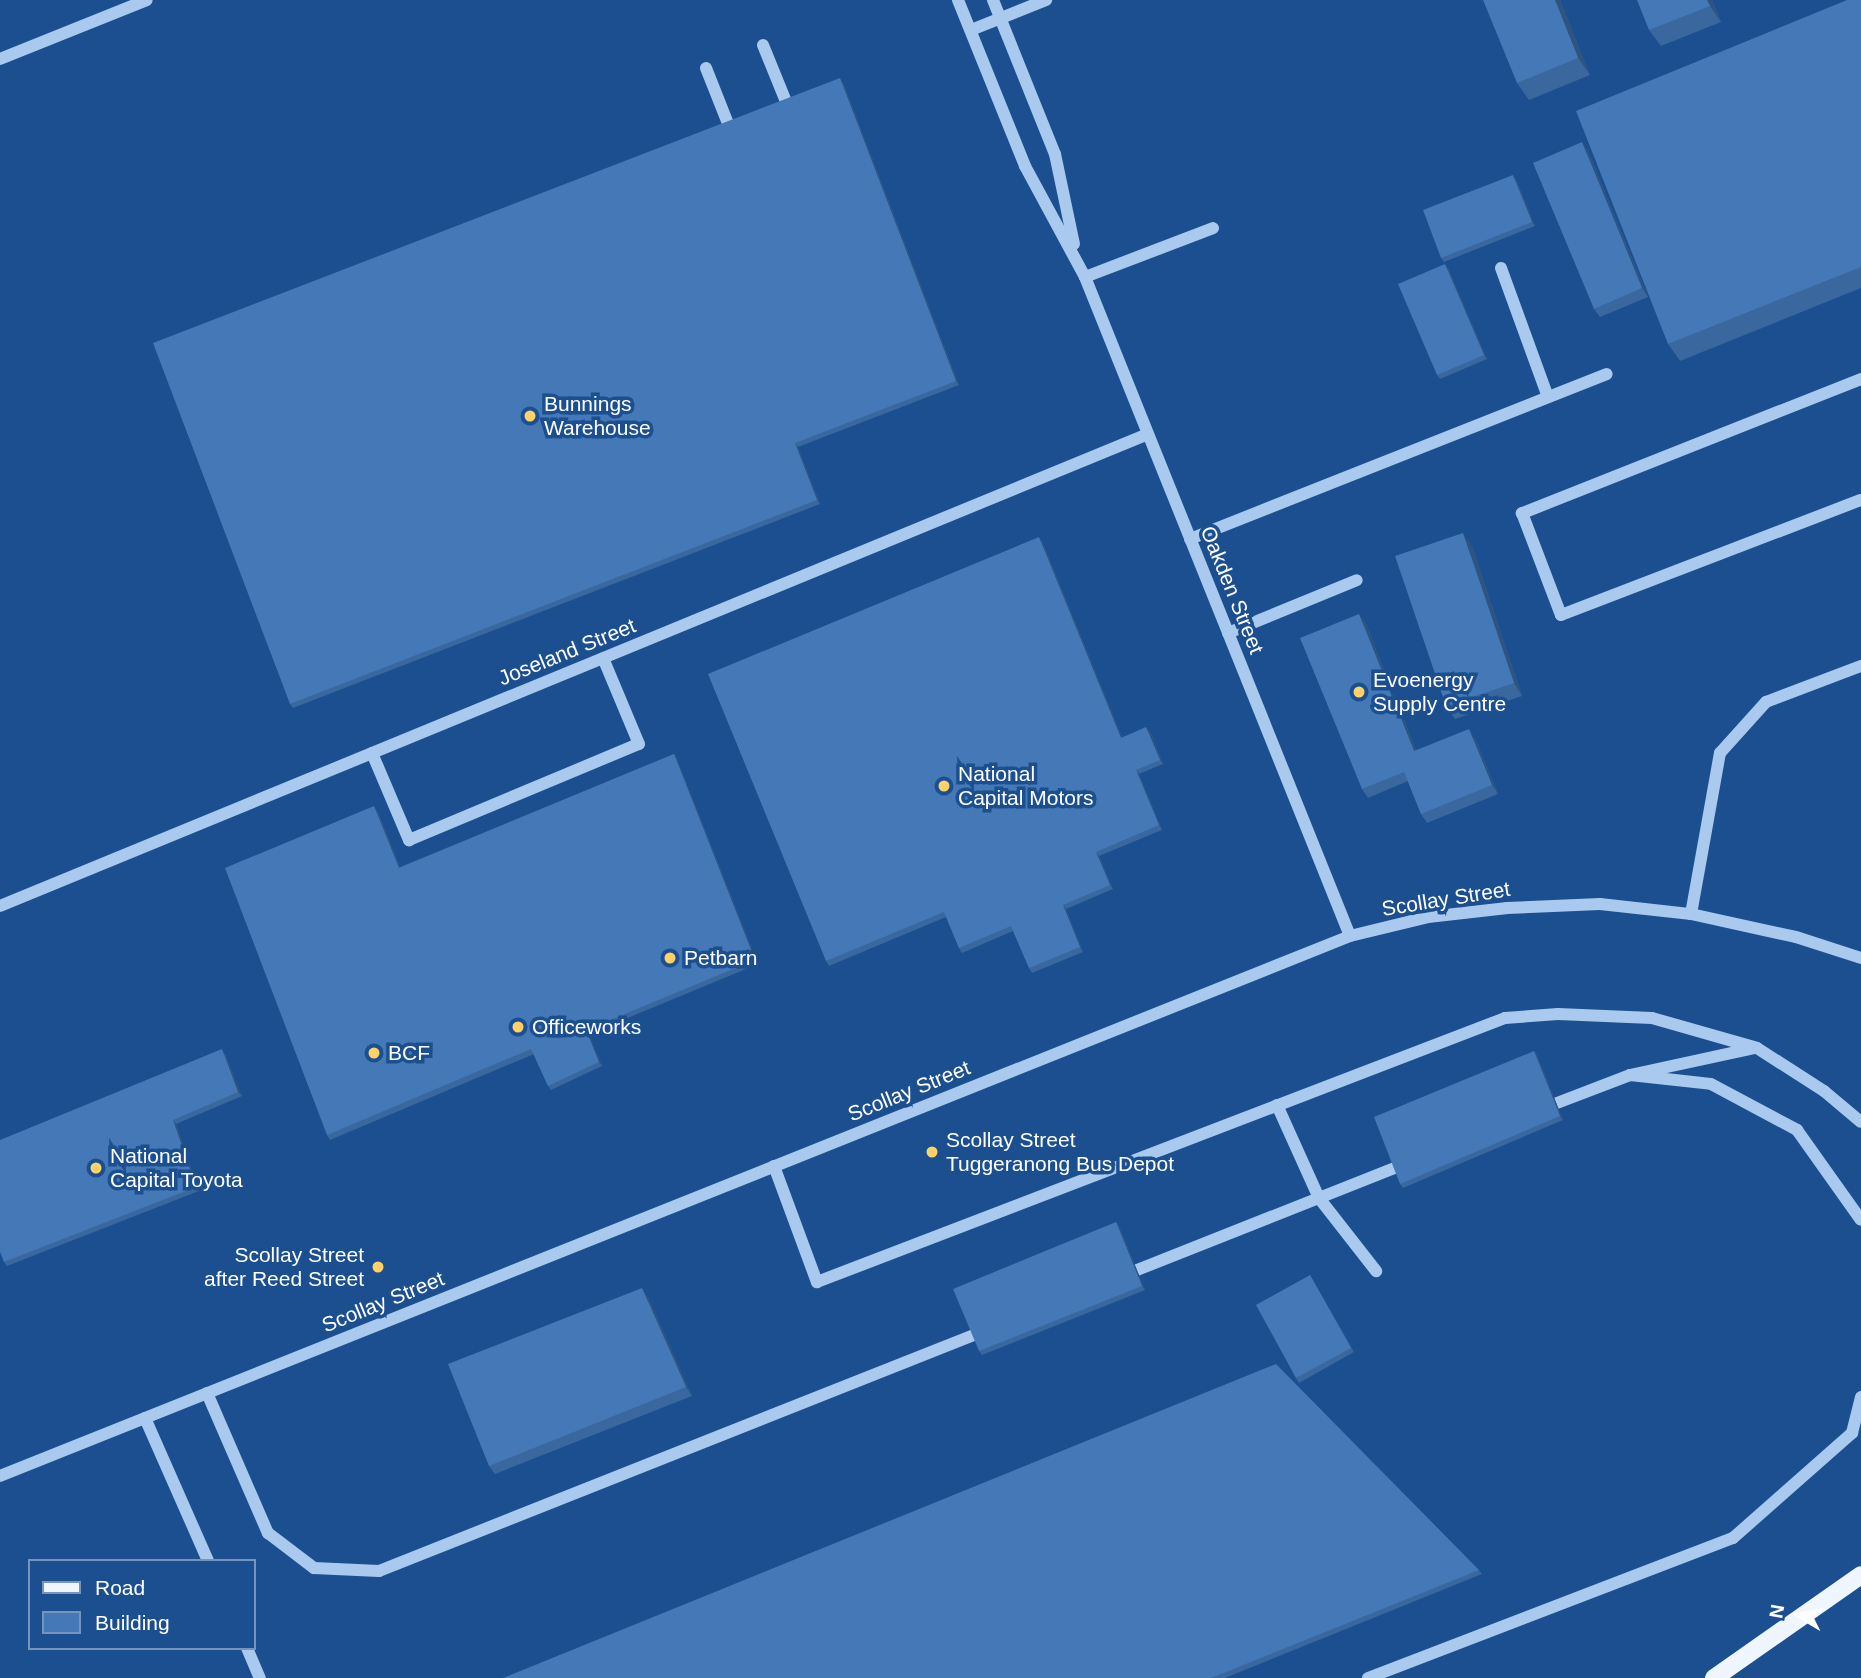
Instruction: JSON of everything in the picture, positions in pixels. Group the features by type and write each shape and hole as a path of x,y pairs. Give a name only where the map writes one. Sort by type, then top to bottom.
{"main road":[{"path":"1714,1678 1861,1576"}],"street":[{"path":"0,59 146,0"},
{"name":"Oakden Street","path":"958,0 1025,166 1085,277 1350,936"},
{"name":"Oakden Street","path":"993,0 1055,154 1077,258"},
{"path":"971,30 1046,0"},
{"path":"763,45 787,104"},
{"path":"706,68 729,126"},
{"path":"1085,277 1213,228"},
{"path":"1502,268 1548,397"},
{"path":"1190,539 1607,374"},
{"path":"1861,379 1522,513 1561,615 1861,500"},
{"name":"Joseland Street","path":"0,906 1148,434"},
{"path":"1228,633 1357,580"},
{"path":"372,753 409,840 639,744 603,658"},
{"path":"1691,914 1720,753 1766,702 1861,666"},
{"name":"Scollay Street","path":"0,1476 1350,936 1428,918 1507,908 1600,904 1691,914 1796,937 1861,958"},
{"path":"774,1166 817,1282 1505,1018 1558,1014 1652,1018 1757,1048 1824,1091 1861,1122"},
{"path":"1557,1104 1630,1074 1757,1048"},
{"path":"1630,1074 1711,1084 1797,1130 1861,1220"},
{"path":"1277,1105 1319,1198 1376,1271"},
{"path":"1138,1270 1395,1168"},
{"path":"207,1393 268,1533 314,1568 379,1572 974,1335"},
{"path":"1852,1429 1861,1397"},
{"path":"1368,1678 1732,1538 1852,1429 1861,1414"},
{"path":"145,1418 207,1559"},
{"path":"248,1650 260,1678"}],"building":[{"path":"1483,0 1555,0 1578,58 1517,83"},
{"path":"1637,0 1707,0 1710,6 1649,30"},
{"path":"1847,0 1861,0 1861,267 1668,344 1576,111"},
{"name":"Bunnings Warehouse","path":"840,78 956,381 795,443 817,500 290,704 153,343"},
{"path":"1582,142 1642,288 1594,309 1533,163"},
{"path":"1513,175 1532,222 1441,258 1423,210"},
{"path":"1445,264 1484,355 1437,375 1398,284"},
{"path":"1463,533 1514,683 1446,706 1395,556"},
{"path":"1039,537 1121,738 1146,727 1160,760 1136,770 1159,825 1096,852 1110,885 1063,905 1080,947 1029,968 1011,926 959,948 944,912 826,961 708,674"},
{"name":"Evoenergy Supply Centre","path":"1359,614 1414,751 1469,729 1492,785 1421,814 1404,772 1362,789 1300,638"},
{"path":"674,754 755,960 586,1030 599,1062 548,1086 531,1049 327,1135 225,868 374,806 399,868"},
{"name":"National Capital Toyota","path":"222,1049 238,1092 173,1120 196,1187 4,1262 0,1252 0,1140"},
{"path":"1534,1051 1560,1116 1400,1184 1374,1117"},
{"path":"1116,1222 1142,1286 979,1351 953,1289"},
{"path":"1310,1275 1351,1348 1296,1378 1256,1305"},
{"path":"642,1288 686,1387 489,1466 448,1364"},
{"path":"1276,1364 1479,1570 1211,1678 503,1678"}],"place":[{"name":"Bunnings Warehouse","path":"530,416"},
{"name":"Evoenergy Supply Centre","path":"1359,692"},
{"name":"National Capital Motors","path":"944,786"},
{"name":"Petbarn","path":"670,958"},
{"name":"Officeworks","path":"518,1027"},
{"name":"BCF","path":"374,1053"},
{"name":"Scollay Street Tuggeranong Bus Depot","path":"932,1152"},
{"name":"National Capital Toyota","path":"96,1168"},
{"name":"Scollay Street after Reed Street","path":"378,1267"}]}
